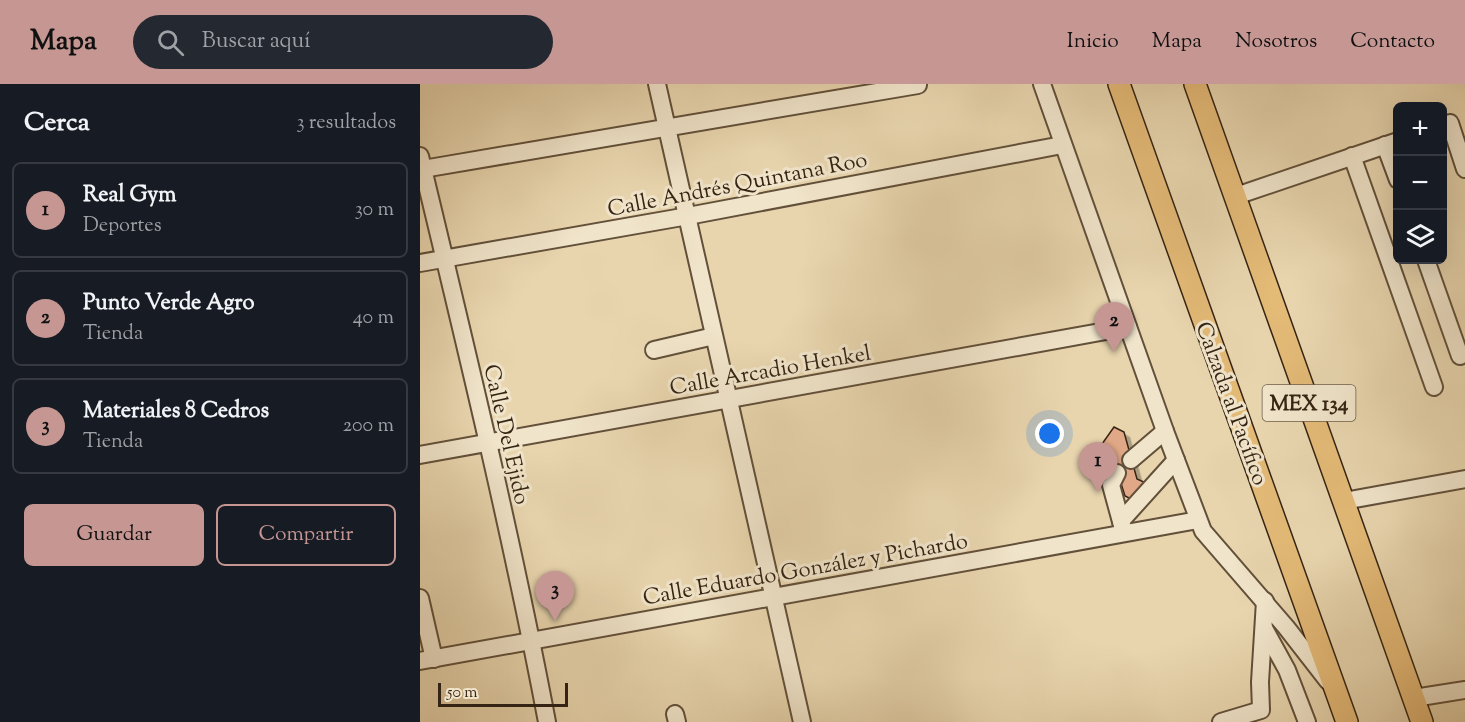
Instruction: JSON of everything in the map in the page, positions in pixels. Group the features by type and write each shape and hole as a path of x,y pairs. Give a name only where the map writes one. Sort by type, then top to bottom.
{"main road":[{"name":"Calzada al Pacífico","path":"1119,84 1347,722"},
{"name":"MEX 134","path":"1195,84 1422,722"}],"street":[{"path":"657,84 802,722"},
{"path":"1042,84 1198,520 1210,542 1265,601 1307,652 1336,693"},
{"path":"422,162 668,129 918,85"},
{"path":"1452,122 1465,169"},
{"path":"1236,196 1391,143"},
{"name":"Calle Andrés Quintana Roo","path":"420,263 688,216 1062,145"},
{"path":"1352,156 1434,387"},
{"name":"Calle Del Ejido","path":"422,162 532,640 547,722"},
{"path":"1427,264 1460,356"},
{"name":"Calle Arcadio Henkel","path":"420,455 1128,327"},
{"path":"654,350 714,336"},
{"path":"1131,460 1165,431"},
{"path":"1122,527 1176,460"},
{"path":"1117,473 1111,485 1122,527"},
{"path":"1344,501 1465,480"},
{"name":"Calle Eduardo González y Pichardo","path":"427,660 774,596 1122,527 1198,520"},
{"path":"420,598 427,660"},
{"path":"1221,722 1261,710 1260,682 1265,601"},
{"path":"1263,627 1287,670 1307,722"},
{"path":"1414,698 1465,690"}],"building":[{"path":"1114,427 1124,432 1137,479 1146,483 1135,501 1125,496 1110,449 1102,444"}],"place":[{"name":"Punto Verde Agro","path":"1114,352"},
{"name":"Real Gym","path":"1098,492"},
{"name":"Materiales 8 Cedros","path":"555,621"}]}
